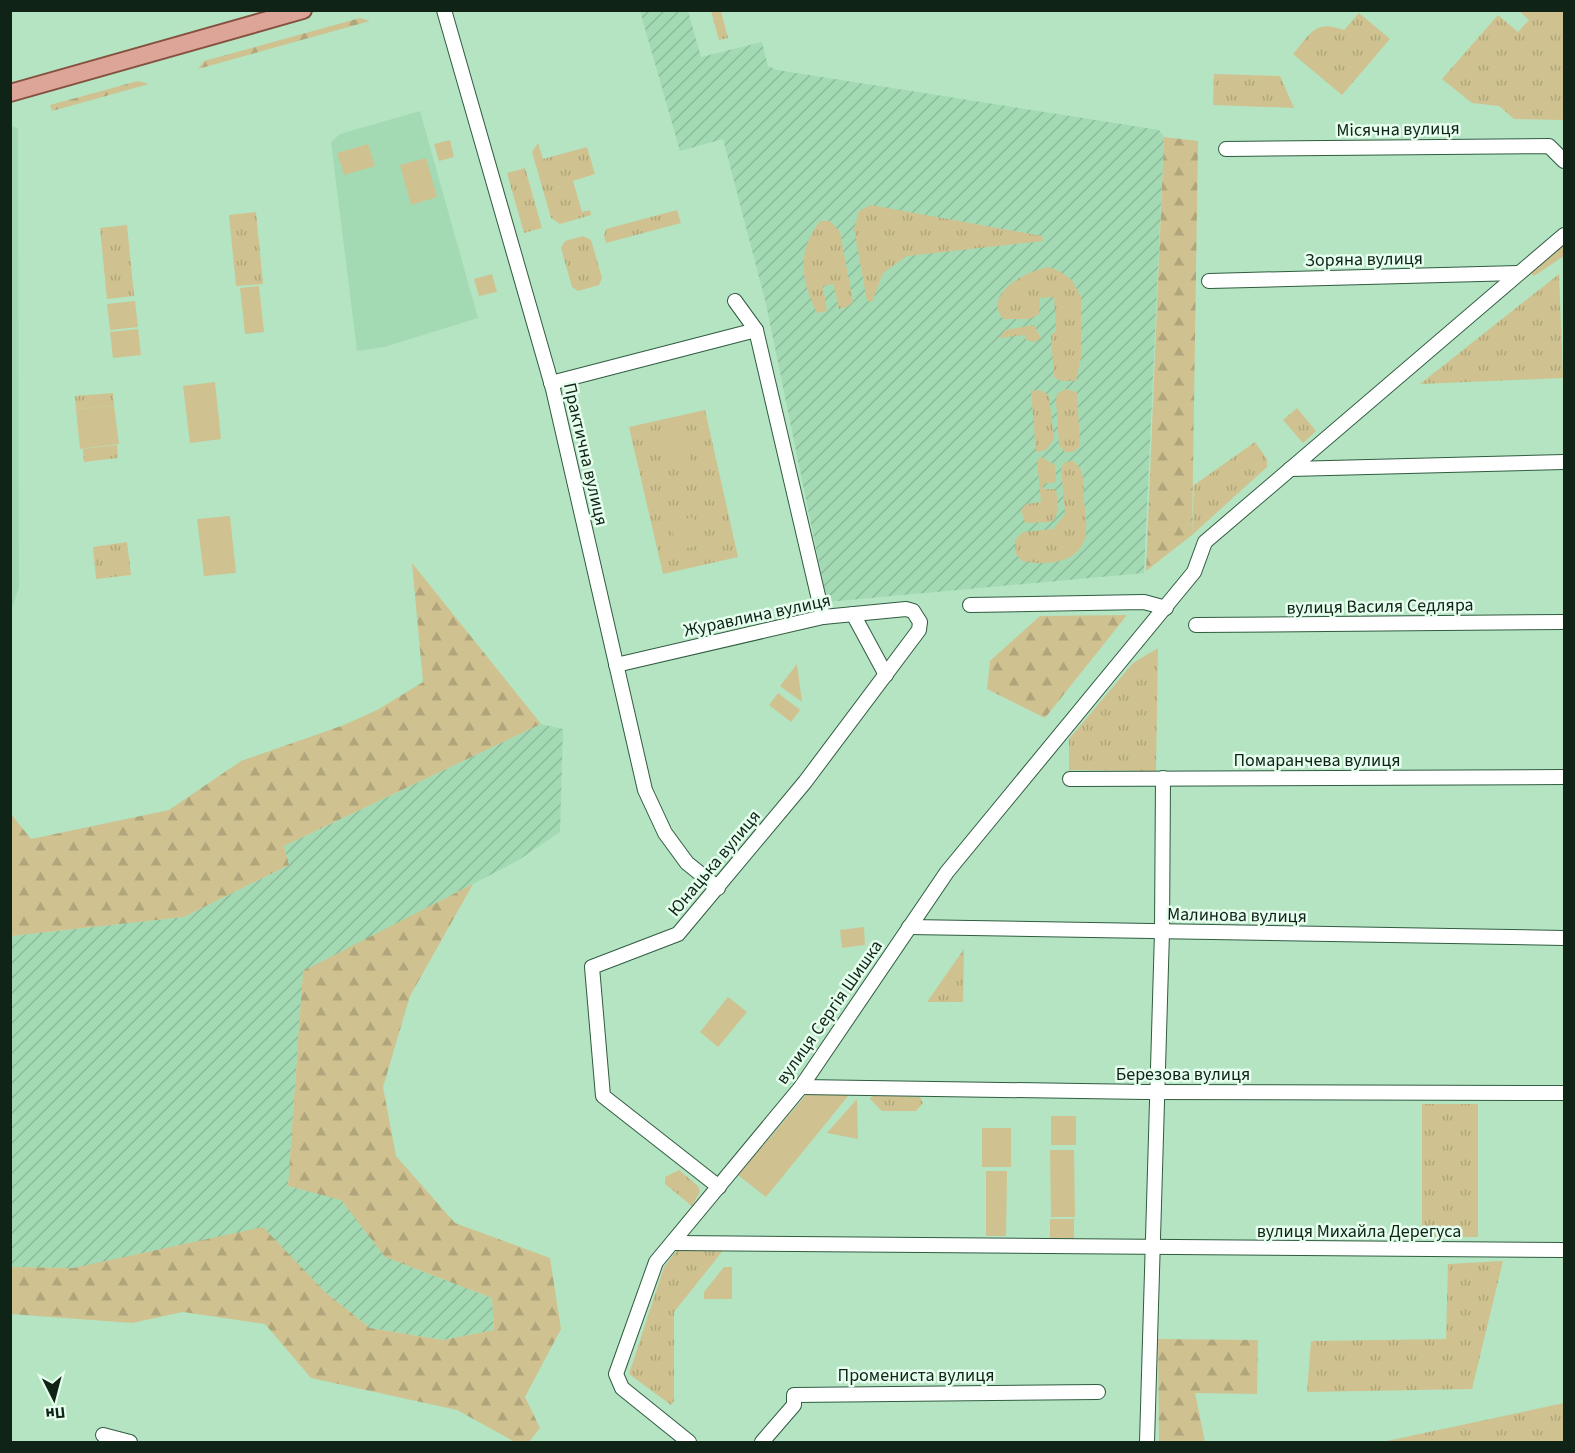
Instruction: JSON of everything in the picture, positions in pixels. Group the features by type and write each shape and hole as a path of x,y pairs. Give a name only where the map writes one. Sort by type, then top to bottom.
{"main road":[{"path":"10,93 303,10"}],"street":[{"name":"Практична вулиця","path":"444,10 552,383 645,790 665,833 687,864 718,888"},
{"name":"Місячна вулиця","path":"1226,149 1549,146 1564,161"},
{"name":"вулиця Сергія Шишка","path":"689,1443 622,1388 616,1374 656,1262 801,1087 947,872 1194,572 1205,542 1564,235"},
{"name":"Зоряна вулиця","path":"1209,281 1519,273"},
{"path":"735,301 756,330 823,617"},
{"path":"552,383 756,330"},
{"path":"1290,469 1564,462"},
{"path":"970,605 1144,602 1166,608"},
{"name":"Журавлина вулиця","path":"616,665 823,617 906,609"},
{"name":"Юнацька вулиця","path":"719,1187 603,1096 592,967 678,934 805,782 919,630 918,616 906,609"},
{"path":"853,614 886,675"},
{"name":"вулиця Василя Седляра","path":"1196,625 1564,622"},
{"name":"Помаранчева вулиця","path":"1070,779 1564,777"},
{"path":"1147,1443 1162,932 1164,778"},
{"name":"Малинова вулиця","path":"909,927 1564,938"},
{"name":"Березова вулиця","path":"801,1087 1156,1092 1564,1093"},
{"name":"вулиця Михайла Дерегуса","path":"673,1243 1564,1250"},
{"name":"Промениста вулиця","path":"762,1443 794,1405 794,1395 1098,1392"},
{"path":"103,1435 130,1443"}],"shaded area":[{"path":"640,11 688,11 701,57 762,42 768,66 777,70 1159,130 1164,137 1144,573 827,602 766,304 723,139 680,151"},
{"path":"420,111 478,318 384,347 357,351 331,142 340,134"},
{"path":"11,126 18,128 19,588 11,611"},
{"path":"541,724 563,729 560,832 517,861 303,972 288,1186 341,1199 386,1257 492,1298 494,1330 443,1340 370,1328 326,1293 73,1268 11,1267 11,936 184,917 289,865 284,846"}],"green space":[{"path":"711,11 721,11 728,38 719,40"},
{"path":"1519,11 1564,11 1564,120 1514,119 1499,106 1472,103 1442,79 1498,15 1518,32 1529,20"},
{"path":"1359,13 1390,39 1342,95 1293,54 1314,30 1326,26 1344,30"},
{"path":"360,18 370,21 198,69 204,61"},
{"path":"1214,74 1280,76 1294,108 1213,105"},
{"path":"138,81 149,84 52,111 50,105"},
{"path":"1164,137 1198,141 1192,535 1146,571"},
{"path":"450,140 454,157 439,161 434,144"},
{"path":"538,143 543,159 587,147 595,174 573,181 582,212 590,210 591,215 560,224 551,218 532,152"},
{"path":"368,144 375,166 344,175 337,153"},
{"path":"426,158 437,197 411,205 400,165"},
{"path":"525,168 542,228 524,233 507,173"},
{"path":"871,205 1042,236 1043,241 907,256 883,273 872,302 867,301 854,229 859,211"},
{"path":"677,210 681,223 606,243 604,236 606,229"},
{"path":"256,212 263,284 236,286 229,215"},
{"path":"820,221 830,221 840,232 853,302 839,309 833,284 823,286 827,311 817,313 804,277 804,255 807,244"},
{"path":"127,225 134,296 107,299 100,228"},
{"path":"583,236 591,240 602,278 599,285 578,291 572,287 561,248 565,241"},
{"path":"1564,244 1564,256 1534,276 1529,272"},
{"path":"1048,267 1072,280 1081,297 1081,357 1076,381 1061,381 1054,377 1051,336 1056,330 1054,297 1040,298 1039,314 1030,319 1003,319 998,309 998,300 1002,292 1010,285 1029,273"},
{"path":"492,274 497,292 479,296 474,279"},
{"path":"1559,274 1563,378 1420,384"},
{"path":"259,286 264,332 245,334 240,288"},
{"path":"135,301 138,327 110,330 107,304"},
{"path":"1034,325 1041,338 1035,342 1026,340 1025,335 999,338 1005,330"},
{"path":"138,329 141,355 113,358 110,332"},
{"path":"215,382 221,439 190,443 183,386"},
{"path":"1065,389 1077,392 1080,446 1073,452 1065,452 1059,445 1056,400 1057,394"},
{"path":"1031,390 1043,391 1049,396 1054,439 1046,450 1036,452"},
{"path":"113,393 114,406 76,409 75,396"},
{"path":"114,406 119,444 80,449 76,409"},
{"path":"1297,408 1316,431 1303,443 1283,420"},
{"path":"705,410 738,557 663,574 629,427"},
{"path":"685,433 691,461 672,466 665,438"},
{"path":"1255,442 1267,459 1267,467 1192,535 1194,485"},
{"path":"117,445 118,458 84,462 83,449"},
{"path":"1041,457 1055,465 1056,482 1043,484 1043,489 1056,489 1057,514 1052,522 1025,523 1021,510 1026,504 1041,502 1037,460"},
{"path":"1073,461 1080,469 1083,478 1086,532 1083,543 1071,557 1062,560 1042,563 1022,561 1016,554 1015,540 1023,532 1053,529 1065,514 1061,468 1065,462"},
{"path":"230,516 236,573 204,576 197,519"},
{"path":"694,517 700,545 677,550 671,522"},
{"path":"127,542 131,575 96,579 93,547"},
{"path":"412,563 541,724 284,846 289,865 184,917 11,936 11,814 31,839 169,810 241,761 344,725 379,709 423,682"},
{"path":"1127,615 1045,718 987,689 990,661 1040,616"},
{"path":"1158,648 1156,771 1069,770 1069,739 1133,663"},
{"path":"797,664 802,702 780,686"},
{"path":"778,693 800,710 791,722 769,705"},
{"path":"473,884 410,996 383,1087 396,1156 455,1223 550,1258 561,1329 525,1397 540,1428 529,1442 515,1442 457,1410 311,1378 265,1324 183,1312 132,1323 11,1314 11,1267 73,1268 263,1227 326,1293 370,1328 443,1340 494,1330 492,1298 385,1257 341,1200 288,1186 303,971"},
{"path":"864,927 865,945 842,948 840,930"},
{"path":"964,949 963,1002 927,1002"},
{"path":"728,997 747,1012 718,1047 700,1032"},
{"path":"811,1089 853,1090 766,1197 738,1175"},
{"path":"873,1095 920,1097 923,1103 916,1111 882,1111 870,1099"},
{"path":"857,1099 858,1139 827,1133"},
{"path":"1422,1104 1478,1104 1478,1237 1422,1237"},
{"path":"1051,1116 1076,1116 1076,1145 1051,1145"},
{"path":"982,1128 1011,1128 1011,1167 982,1167"},
{"path":"1050,1150 1074,1150 1075,1217 1051,1217"},
{"path":"679,1170 698,1186 700,1192 692,1206 665,1184 665,1177"},
{"path":"986,1171 1007,1171 1006,1236 986,1236"},
{"path":"1050,1219 1074,1219 1074,1239 1050,1239"},
{"path":"725,1248 674,1312 674,1401 671,1405 629,1374 664,1267 678,1249"},
{"path":"1503,1261 1472,1389 1307,1392 1311,1341 1446,1339 1448,1264"},
{"path":"724,1267 732,1267 732,1299 704,1299 704,1292"},
{"path":"1158,1339 1258,1340 1257,1394 1195,1393 1205,1442 1159,1442"},
{"path":"1564,1403 1564,1442 1382,1442"}]}
